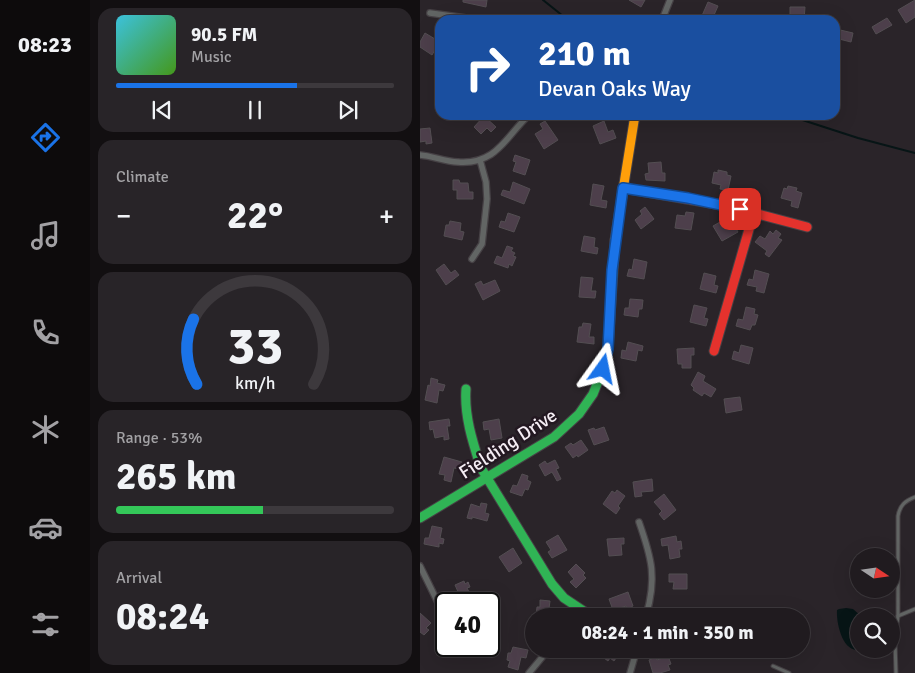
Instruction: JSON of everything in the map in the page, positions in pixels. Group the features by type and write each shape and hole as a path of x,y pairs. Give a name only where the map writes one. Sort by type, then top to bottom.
{"street":[{"path":"664,15 670,0"},
{"path":"430,13 444,15"},
{"path":"420,155 460,163 480,160 503,146 525,120"},
{"name":"Fielding Drive","path":"420,518 528,454 563,430 586,405 603,369 608,349 612,270 634,120"},
{"path":"472,259 482,244 487,199 486,182 480,160"},
{"path":"623,188 688,198 754,212 807,227"},
{"path":"714,351 754,212"},
{"path":"466,389 465,405 470,428 478,458 486,478 552,584 573,608"},
{"path":"639,522 650,556 653,577 652,593 648,608"},
{"path":"420,566 435,597"},
{"path":"529,673 542,658"},
{"path":"630,673 634,658"}],"lane":[{"path":"898,608 898,516 904,502 915,497"},
{"path":"900,615 915,609"},
{"path":"896,658 896,673"},
{"path":"773,666 789,673"}],"shaded area":[{"path":"850,609 850,647 845,643 839,630 837,610"}],"building":[{"path":"463,0 487,0 486,7 463,2"},
{"path":"629,0 645,0 641,7"},
{"path":"915,0 915,17 906,23 898,10"},
{"path":"708,2 718,6 714,15 702,15"},
{"path":"790,7 805,7 804,15 790,15"},
{"path":"887,18 892,25 876,34 872,27"},
{"path":"840,30 853,33 851,42 840,39"},
{"path":"425,33 435,39 435,50 432,55 420,47 420,42"},
{"path":"480,120 488,120 496,127 491,132 487,128 481,134 474,127"},
{"path":"545,121 558,140 544,149 535,134 543,129 540,124"},
{"path":"604,121 608,132 613,130 616,138 600,144 593,126"},
{"path":"430,128 432,143 420,142 420,129"},
{"path":"515,155 530,160 525,175 513,171 516,162 513,161"},
{"path":"661,162 662,173 665,173 665,181 646,180 645,174 649,173 648,163"},
{"path":"718,170 727,172 727,175 731,176 728,190 720,189 721,185 712,183 714,172 718,173"},
{"path":"453,180 459,180 460,183 468,183 469,192 473,192 473,199 457,199 457,190 453,190"},
{"path":"513,182 530,189 524,204 501,195 503,190 510,192"},
{"path":"593,184 604,186 601,200 607,201 606,208 590,205"},
{"path":"788,186 797,188 796,191 802,193 798,208 791,206 792,201 781,198 784,188 787,189"},
{"path":"645,207 654,219 641,229 635,220 642,214 640,211"},
{"path":"686,212 694,213 691,230 675,228 677,215 685,216"},
{"path":"508,213 520,217 514,232 499,227 501,221 505,222"},
{"path":"727,218 732,227 734,225 738,232 722,241 713,226"},
{"path":"450,221 461,223 460,231 464,232 462,240 444,236 446,225 449,225"},
{"path":"776,230 781,234 778,238 782,240 769,257 765,254 767,251 755,242 760,236 765,239 770,231 773,234"},
{"path":"584,236 595,238 594,247 598,248 597,254 581,251"},
{"path":"507,246 513,248 511,251 515,253 513,256 516,257 512,266 509,264 508,268 494,263 497,256 502,258"},
{"path":"634,259 647,262 644,279 627,276 629,269 632,270"},
{"path":"444,264 451,273 455,270 459,275 446,285 436,270"},
{"path":"755,270 769,274 764,293 756,291 757,287 747,285 749,279 753,280"},
{"path":"704,273 716,276 714,285 718,286 716,293 700,289"},
{"path":"581,277 593,278 591,291 596,291 595,298 579,297"},
{"path":"495,280 500,291 483,300 475,284 481,281 483,285"},
{"path":"630,299 643,300 642,309 639,309 638,317 624,315 625,308 629,308"},
{"path":"694,305 707,308 704,318 708,319 706,326 690,322"},
{"path":"746,307 755,309 754,314 758,315 755,325 752,325 750,330 736,326 738,319 743,320"},
{"path":"583,323 591,324 589,337 594,337 594,344 577,342 579,327 582,327"},
{"path":"628,342 643,346 642,351 638,350 636,361 621,358 622,350 626,351"},
{"path":"741,345 753,348 749,364 732,359 734,351 739,353"},
{"path":"694,348 694,355 691,355 691,368 682,368 682,364 678,364 677,349"},
{"path":"698,372 705,376 703,381 716,389 711,397 704,393 702,396 693,390 694,388 691,385"},
{"path":"431,378 438,380 437,383 445,385 443,391 439,390 437,403 425,400"},
{"path":"740,397 742,410 726,413 724,399"},
{"path":"449,419 450,426 447,426 449,439 444,440 444,436 435,438 433,429 430,430 429,422"},
{"path":"499,419 502,438 491,440 489,429 484,430 483,422"},
{"path":"604,427 609,440 594,445 588,430"},
{"path":"581,440 588,450 573,458 565,447"},
{"path":"444,457 462,462 460,469 454,468 451,482 444,480 445,475 439,474"},
{"path":"555,460 559,468 556,469 561,479 557,481 552,472 545,476 539,465 545,461 547,464"},
{"path":"522,474 528,476 527,480 531,482 528,490 525,489 522,496 510,492 513,485 517,486"},
{"path":"652,479 653,491 641,492 642,496 635,497 633,482"},
{"path":"617,490 625,496 618,506 620,508 616,514 603,504 612,491 615,493"},
{"path":"664,494 676,510 664,520 659,514 662,511 654,502"},
{"path":"481,503 487,504 485,513 489,514 487,521 472,517 472,519 467,518 471,504 480,507"},
{"path":"432,526 442,528 440,538 444,539 443,544 439,543 439,547 424,544 425,538 429,538"},
{"path":"558,535 567,550 552,558 548,552 551,550 546,542"},
{"path":"676,536 677,542 681,541 680,557 670,559 668,545 662,546 661,539"},
{"path":"624,538 624,544 621,544 622,555 609,556 607,539"},
{"path":"513,548 522,563 509,572 499,557"},
{"path":"576,564 585,573 583,575 586,578 576,588 570,582 574,579 568,572"},
{"path":"669,574 687,574 687,589 673,589 674,582 669,582"},
{"path":"464,581 465,584 468,582 470,587 467,588 469,592 458,592 455,585"},
{"path":"628,592 633,606 629,608 626,606 612,608 609,599"},
{"path":"540,600 550,601 549,608 537,608 540,607"},
{"path":"420,613 431,623 426,628 429,630 424,635 420,632"},
{"path":"513,647 525,649 525,658 521,657 518,670 508,667 510,661 507,660 508,653 511,653"},
{"path":"656,658 657,660 669,658 671,664 668,665 670,670 653,673 649,660"}],"waterway":[{"path":"543,0 562,15"},
{"path":"802,120 858,138 915,153"}],"traffic: fast":[{"path":"420,518 554,437 579,414 593,394 603,369 608,349 615,240"},
{"path":"466,389 466,409 472,439 481,468 552,584 564,598 579,608"}],"traffic: slow":[{"path":"615,240 634,120"}],"traffic: jam":[{"path":"623,188 727,206 807,227"},
{"path":"714,351 754,212"}],"route":[{"path":"603,369 608,349 612,270 623,188 688,198 740,209"}]}
